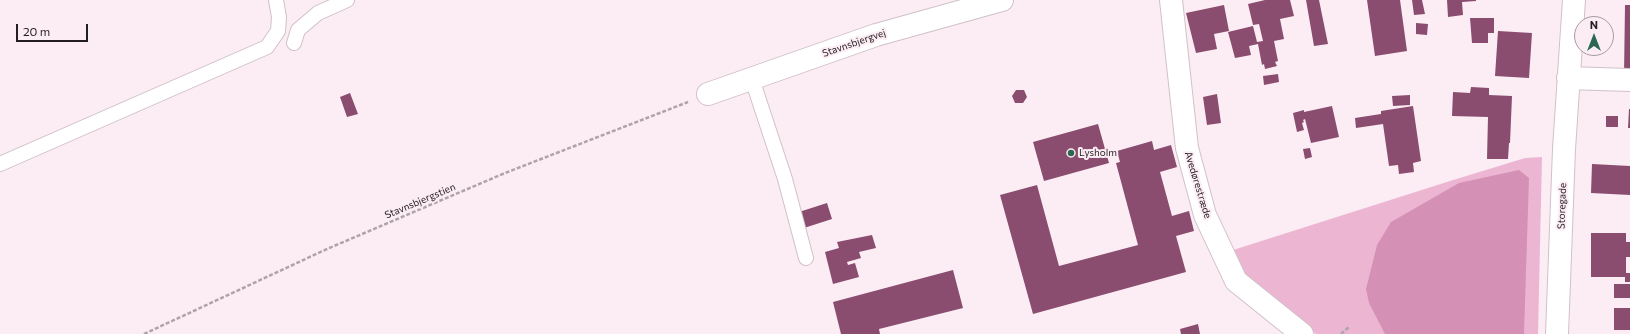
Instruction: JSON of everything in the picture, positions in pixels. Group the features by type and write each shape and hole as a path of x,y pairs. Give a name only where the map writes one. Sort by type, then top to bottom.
{"street":[{"name":"Stavnsbjergvej","path":"708,94 876,35 1002,0"},
{"name":"Avedørestræde","path":"1171,0 1187,148 1205,215 1236,281 1302,334"},
{"name":"Storegade","path":"1558,334 1564,149 1574,0"},
{"path":"1568,78 1630,80"}],"lane":[{"path":"0,164 267,47 278,31 279,17 276,0"},
{"path":"294,42 298,30 318,13 347,0"},
{"path":"752,79 785,179 806,258"}],"path":[{"name":"Stavnsbjergstien","path":"144,334 327,249 505,173 708,94"},
{"path":"1341,334 1349,327"}],"shaded area":[{"path":"1542,157 1538,334 1316,334 1263,292 1240,270 1230,251 1525,158"},
{"path":"1519,170 1529,178 1524,334 1385,334 1369,303 1366,289 1377,245 1391,222 1459,183"}],"building":[{"path":"1265,0 1290,0 1294,16 1280,19 1284,39 1274,41 1278,61 1275,62 1277,66 1265,69 1264,64 1262,65 1258,44 1249,46 1251,55 1235,58 1228,32 1253,26 1257,42 1263,41 1259,24 1253,25 1248,4"},
{"path":"1306,0 1319,0 1328,44 1314,46"},
{"path":"1367,0 1400,0 1407,51 1375,56"},
{"path":"1412,0 1422,0 1425,14 1414,15"},
{"path":"1447,0 1476,1 1462,2 1463,15 1448,17"},
{"path":"1224,5 1229,31 1214,34 1217,49 1196,53 1186,13"},
{"path":"1625,5 1630,5 1630,75 1624,75"},
{"path":"1470,18 1494,18 1494,33 1488,33 1488,43 1472,43"},
{"path":"1416,23 1428,24 1427,35 1416,34"},
{"path":"1498,31 1532,33 1529,78 1495,76"},
{"path":"1278,74 1279,82 1264,85 1263,76"},
{"path":"1471,87 1489,88 1489,95 1512,96 1508,159 1487,159 1488,117 1452,116 1453,92 1470,93"},
{"path":"1016,90 1024,90 1027,97 1023,103 1015,103 1012,96"},
{"path":"350,93 358,114 347,117 340,97"},
{"path":"1217,94 1221,123 1207,125 1203,97"},
{"path":"1410,95 1410,105 1393,106 1392,96"},
{"path":"1332,106 1339,137 1311,143 1305,119 1302,123 1304,130 1297,132 1293,113"},
{"path":"1413,106 1421,161 1413,163 1414,172 1399,174 1398,165 1389,166 1383,124 1356,128 1355,118 1381,114 1381,111"},
{"path":"1629,109 1630,128 1628,128"},
{"path":"1606,116 1618,116 1618,127 1606,127"},
{"name":"Lysholm","path":"1098,124 1109,163 1044,181 1033,142"},
{"path":"1152,141 1154,150 1171,145 1177,167 1160,172 1172,216 1189,211 1194,231 1176,236 1186,272 1033,314 1000,195 1037,185 1059,266 1138,245 1116,163 1120,162 1117,151"},
{"path":"1310,148 1312,157 1305,159 1303,149"},
{"path":"1592,164 1630,166 1630,195 1591,193"},
{"path":"827,203 832,219 804,228 799,212"},
{"path":"1591,233 1626,233 1626,242 1630,242 1630,257 1626,257 1626,273 1630,273 1630,282 1625,282 1625,277 1591,277"},
{"path":"872,235 876,248 859,252 861,258 847,262 848,265 855,263 859,277 833,284 825,252 839,248 837,242"},
{"path":"953,270 963,308 879,329 880,334 841,334 833,302"},
{"path":"1614,284 1630,284 1630,298 1614,298"},
{"path":"1614,308 1630,308 1630,330 1614,330"},
{"path":"1198,324 1200,334 1181,334 1180,329"}],"place":[{"name":"Lysholm","path":"1071,153"}]}
